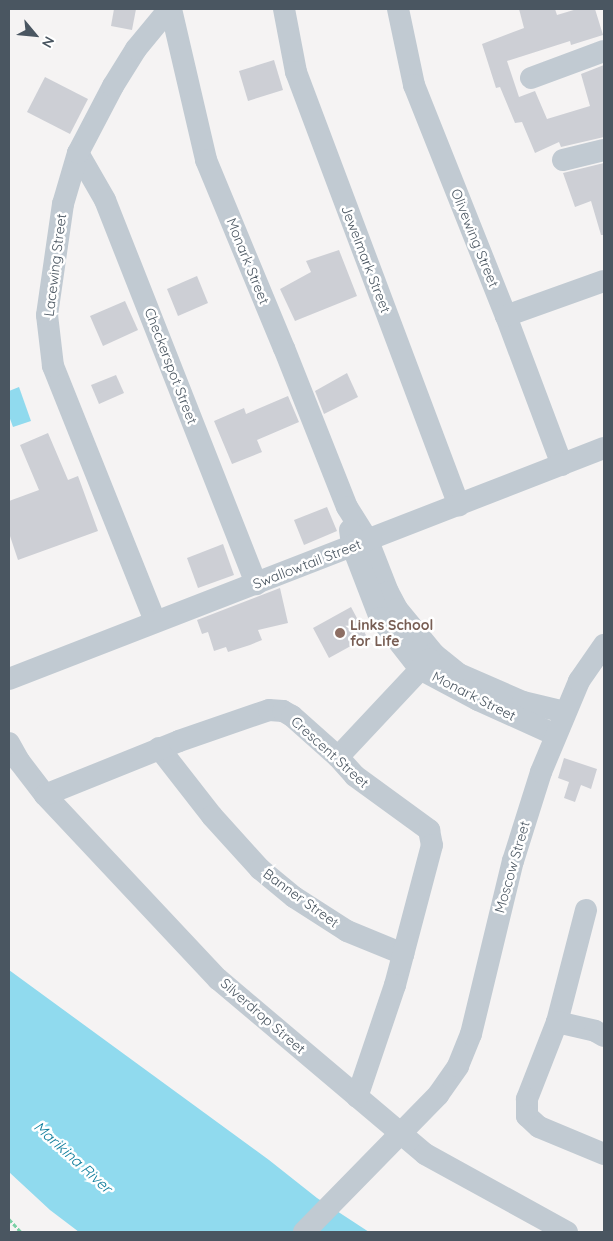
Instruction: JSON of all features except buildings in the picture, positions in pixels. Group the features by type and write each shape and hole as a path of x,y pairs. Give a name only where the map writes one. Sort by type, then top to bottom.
{"street":[{"name":"Lacewing Street","path":"155,621 53,366 47,315 63,204 78,153 113,86 136,49 170,9"},
{"name":"Monark Street","path":"170,9 206,160 360,543 388,592 388,614 427,662 478,700 556,735"},
{"name":"Jewelmark Street","path":"284,9 296,72 460,506"},
{"name":"Olivewing Street","path":"398,9 414,85 506,316 562,465"},
{"path":"531,78 604,51"},
{"path":"563,160 604,150"},
{"name":"Checkerspot Street","path":"78,153 106,200 256,584"},
{"path":"506,316 604,281"},
{"name":"Swallowtail Street","path":"9,679 155,621 460,506 604,448"},
{"name":"Moscow Street","path":"304,1232 438,1095 458,1066 471,1034 513,861 530,804 579,681 604,645"},
{"name":"Monark Street","path":"427,662 523,702 566,712"},
{"path":"338,757 427,662"},
{"name":"Crescent Street","path":"45,795 159,748 270,710 282,711 292,716 338,757 355,776 429,830 432,845 395,985 357,1097"},
{"name":"Silverdrop Street","path":"9,742 19,761 45,795 218,979 425,1154 567,1232"},
{"name":"Banner Street","path":"159,748 212,816 260,869 294,897 347,931 403,954"},
{"path":"586,910 557,1022 527,1099 527,1116 539,1127 604,1154"},
{"path":"557,1022 604,1036"}],"path":[{"path":"9,1219 21,1232"}],"water":[{"path":"19,387 31,421 13,427 9,416 9,391"},
{"name":"Marikina River","path":"9,970 269,1160 317,1198 369,1232 79,1232 50,1210 9,1172"}],"place":[{"name":"Links School for Life","path":"340,633"}]}
